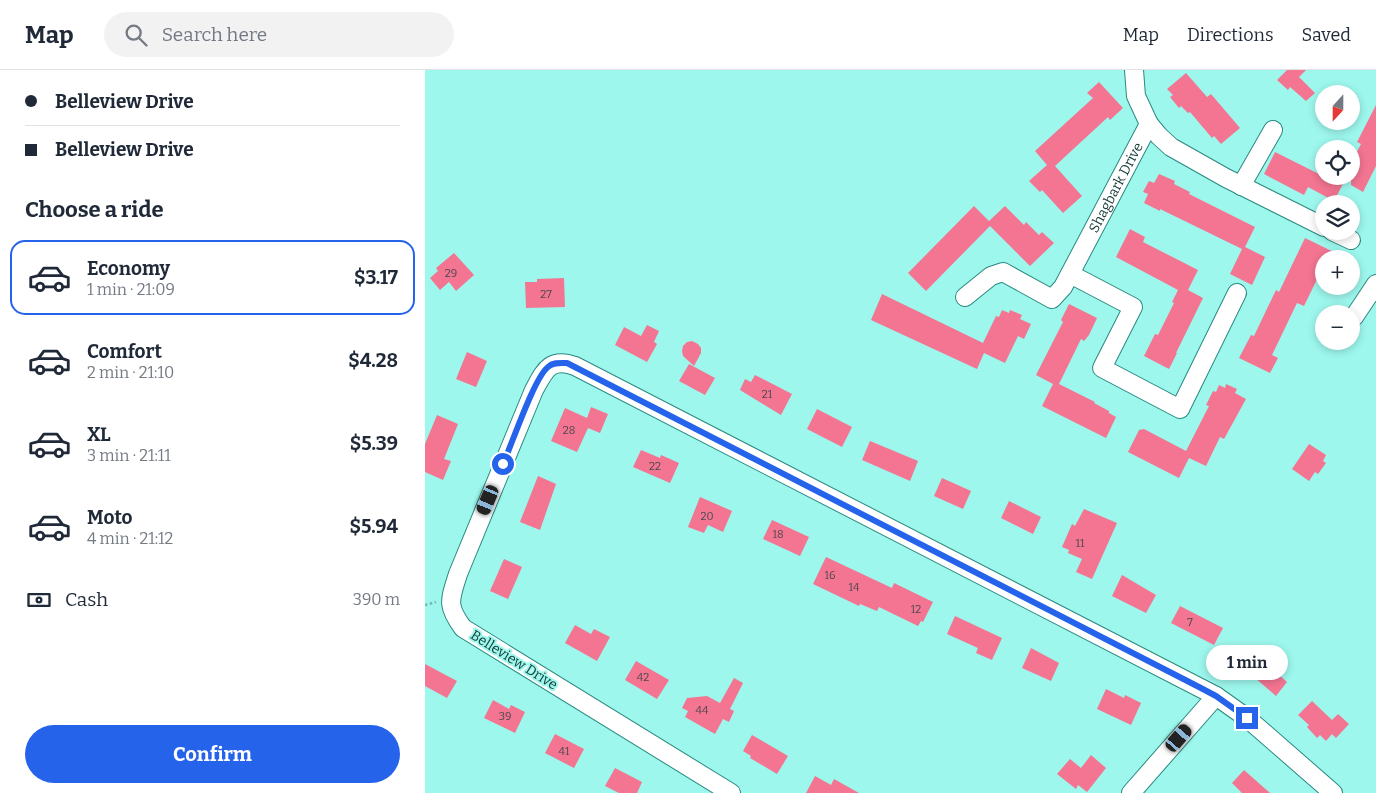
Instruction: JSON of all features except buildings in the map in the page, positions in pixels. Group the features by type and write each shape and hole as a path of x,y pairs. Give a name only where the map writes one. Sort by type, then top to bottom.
{"street":[{"path":"1135,70 1136,96 1149,124 1159,136 1171,146 1241,186 1315,223"},
{"name":"Shagbark Drive","path":"965,298 991,276 1003,272 1052,299 1063,287 1149,124"},
{"path":"1241,186 1273,130"},
{"path":"1070,274 1133,307 1102,368 1180,409 1237,294"},
{"path":"1360,308 1376,284"},
{"name":"Belleview Drive","path":"731,793 463,628 453,615 450,599 458,574 534,390 548,366 557,363 567,363 575,366 1216,696 1247,718 1333,793"},
{"path":"1131,793 1216,696"}],"route":[{"path":"503,464 542,374 548,366 557,363 567,363 1199,687 1216,696 1247,718"}]}
